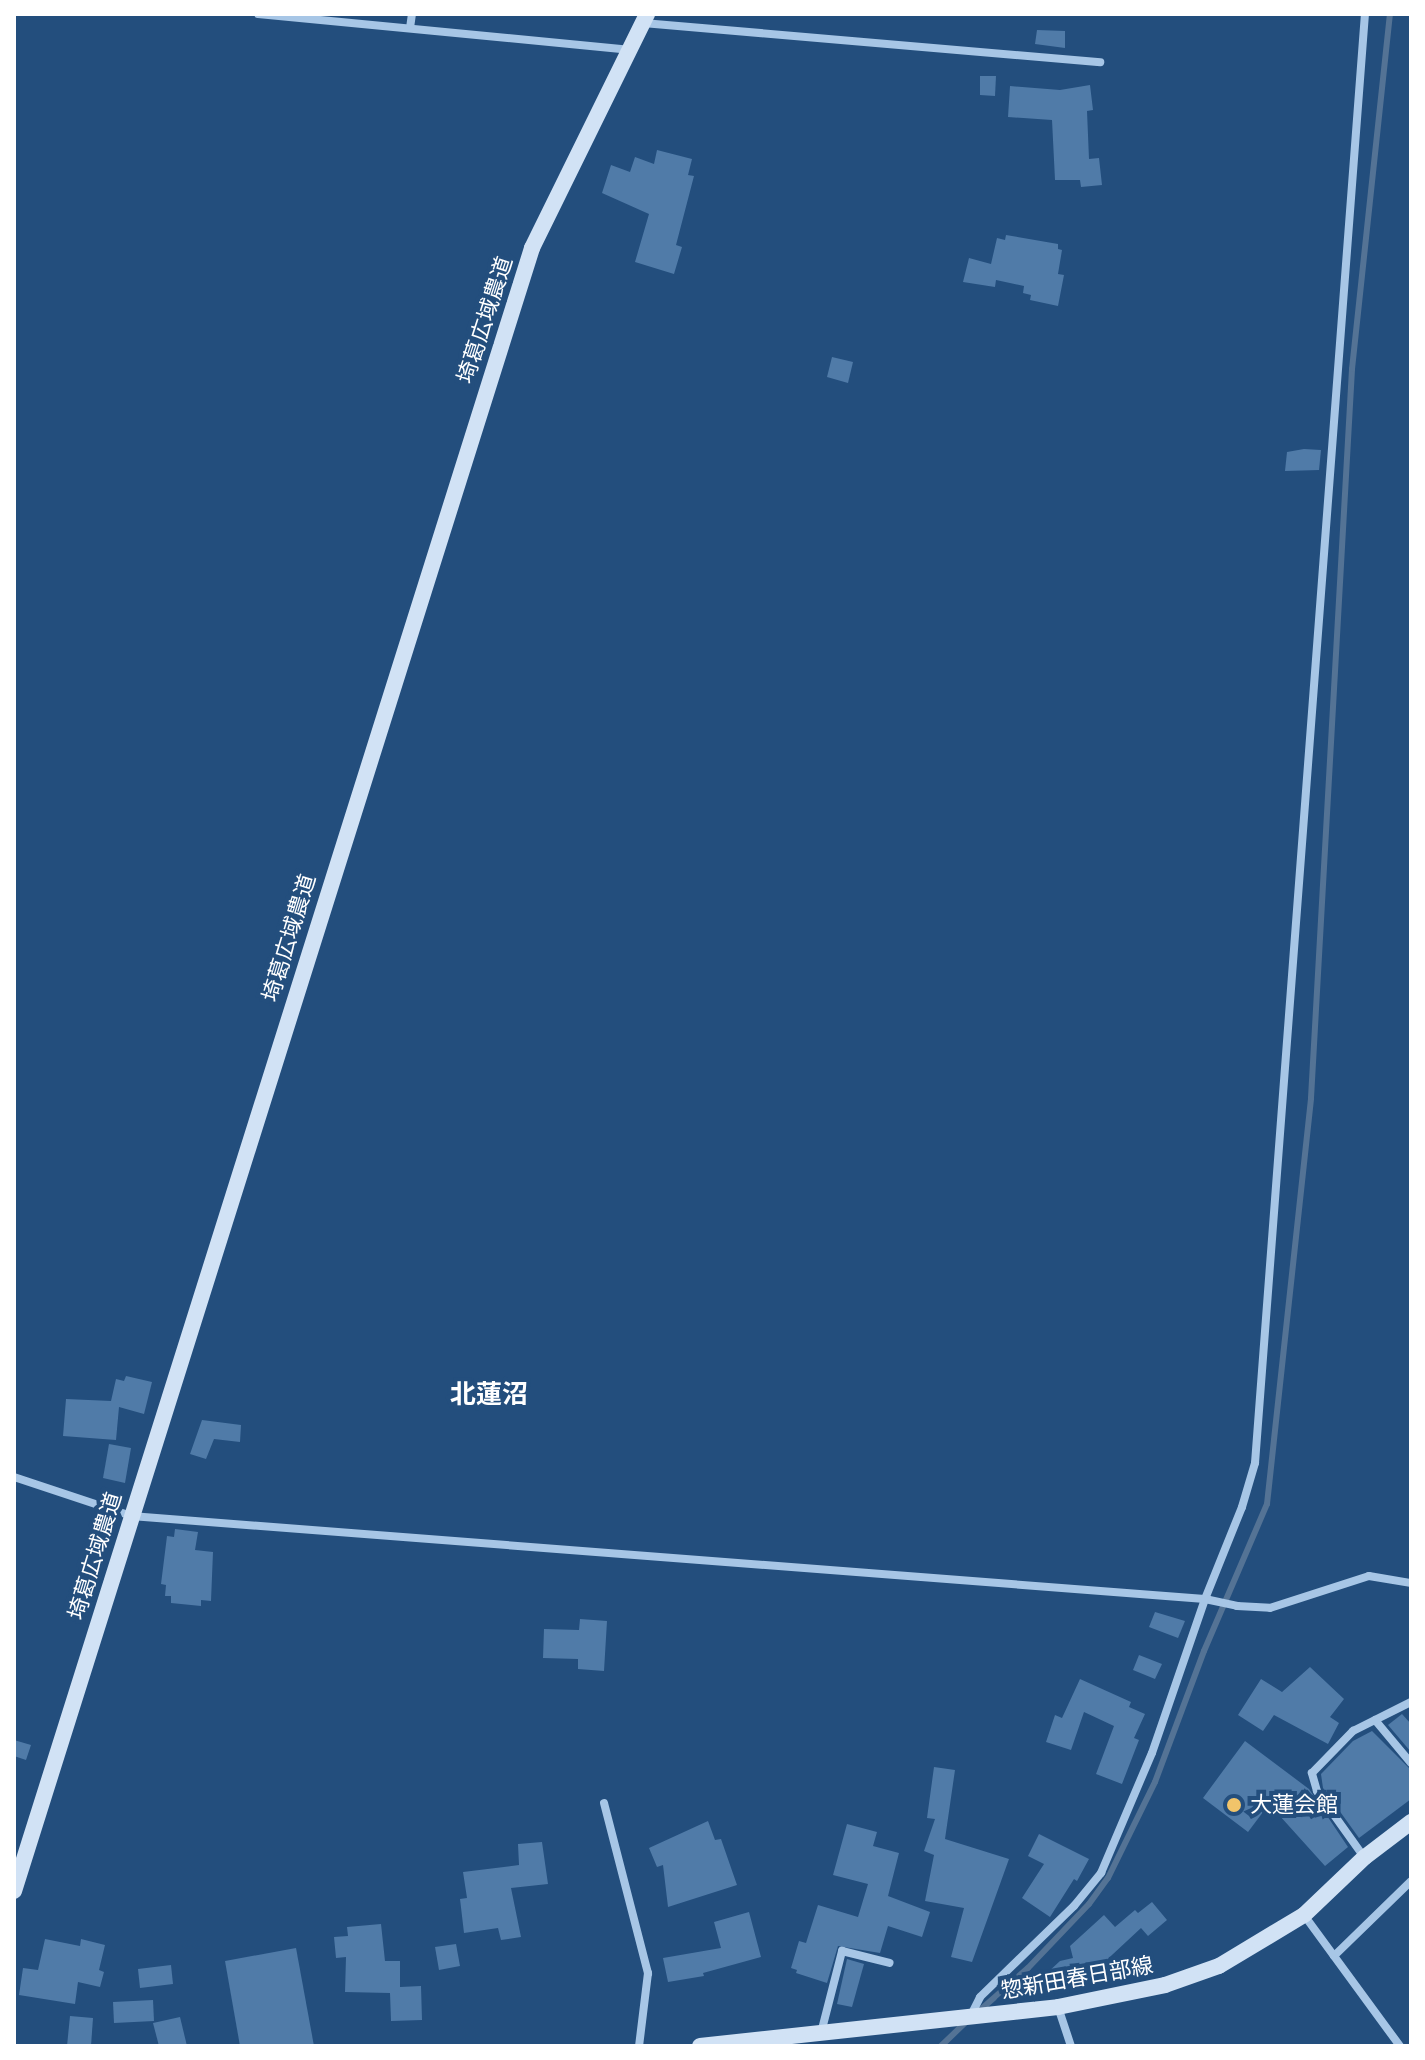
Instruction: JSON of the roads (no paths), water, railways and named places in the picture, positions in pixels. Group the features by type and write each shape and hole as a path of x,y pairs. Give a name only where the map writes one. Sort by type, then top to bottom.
{"street":[{"path":"258,14 631,50"},
{"path":"410,28 412,14"},
{"path":"978,2016 980,1997 1074,1906 1101,1873 1152,1753 1205,1599 1242,1507 1255,1463 1365,14"},
{"path":"645,18 1100,62"},
{"name":"埼葛広域農道","path":"14,1891 532,248 645,18"},
{"path":"14,1477 131,1516 1205,1599 1237,1606 1270,1608 1369,1576 1411,1583"},
{"path":"1365,1857 1317,1791 1312,1773 1353,1731 1411,1702"},
{"path":"1375,1720 1411,1763"},
{"path":"604,1803 648,1973 639,2046"},
{"name":"惣新田春日部線","path":"708,2046 1058,2007 1165,1985 1219,1966 1304,1915 1365,1857 1411,1822"},
{"path":"1334,1956 1411,1881"},
{"path":"1304,1915 1400,2046"},
{"path":"821,2033 842,1951 890,1963"},
{"path":"1058,2007 1071,2046"}],"waterway":[{"path":"979,2011 1028,1968 1089,1904 1108,1878 1155,1782 1204,1651 1267,1504 1311,1098 1352,369 1390,14"},
{"path":"941,2046 967,2021"}],"place":[{"name":"大蓮会館","path":"1234,1805"}],"district":[{"name":"北蓮沼","path":"489,1395"}]}
